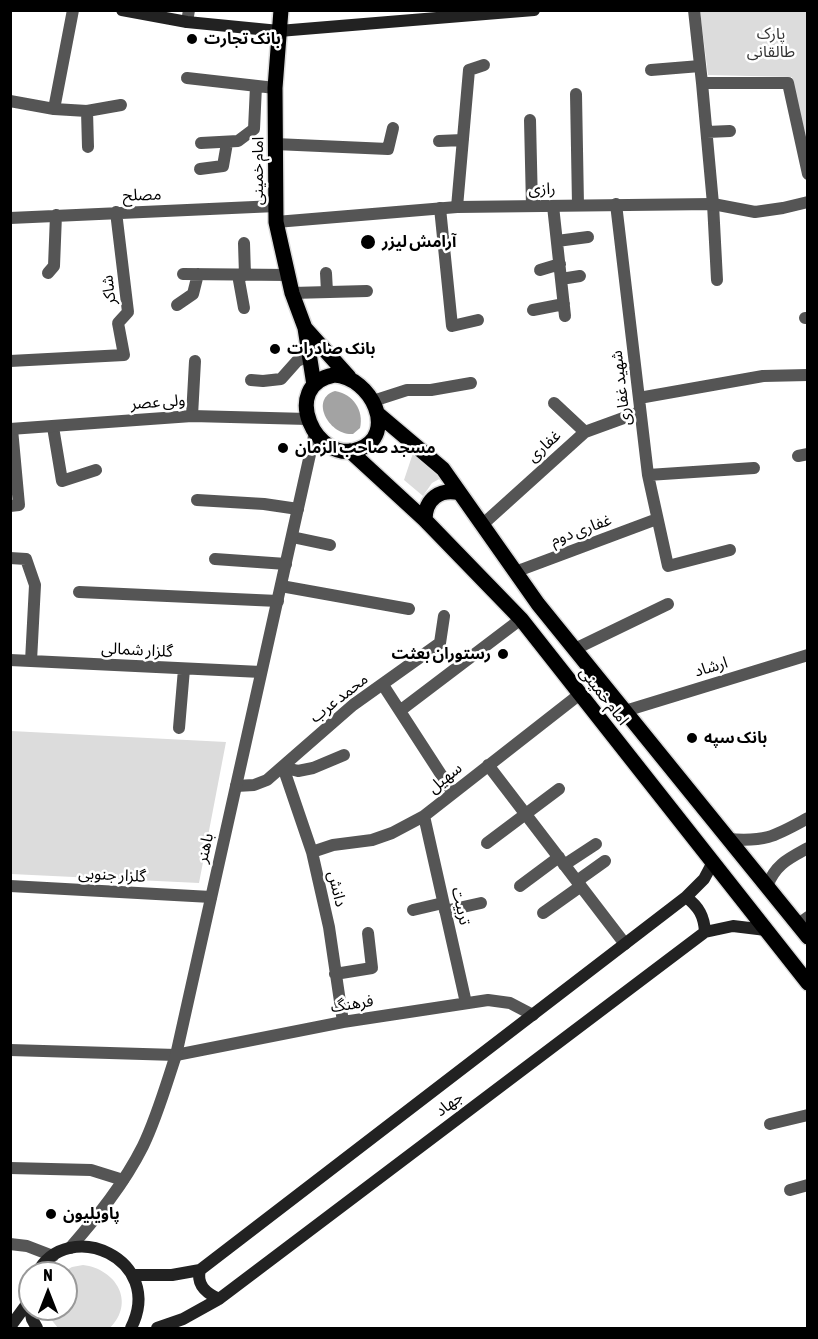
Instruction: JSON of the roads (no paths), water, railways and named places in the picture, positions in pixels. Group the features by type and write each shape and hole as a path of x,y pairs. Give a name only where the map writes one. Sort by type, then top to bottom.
{"main road":[{"name":"امام خمینی","path":"281,10 275,88 276,222 292,292 305,328 314,385"},
{"path":"123,11 188,16 279,31 534,10"},
{"name":"امام خمینی","path":"305,328 349,377"},
{"path":"327,376 349,377 361,384 376,407 377,428 371,441 358,450 350,451 330,446 312,426 307,398 314,385 327,376"},
{"name":"امام خمینی","path":"376,407 443,469 538,604 766,886 804,926"},
{"name":"امام خمینی","path":"350,451 425,520 521,619 807,983"},
{"path":"425,520 425,512 432,499 445,492 460,493"},
{"name":"جهاد","path":"132,1275 172,1275 200,1270 686,897 704,879 713,862"},
{"path":"686,897 701,912 705,932"},
{"name":"جهاد","path":"157,1329 183,1319 219,1299 705,932 734,926 766,930"},
{"path":"48,1261 70,1248 85,1246 114,1255 132,1275 138,1292 138,1310 131,1329"},
{"path":"200,1270 198,1277 201,1285 210,1295 219,1299"}],"street":[{"path":"54,109 73,10"},
{"path":"694,10 707,132 717,279"},
{"path":"458,207 469,70 484,65"},
{"path":"651,70 700,66"},
{"path":"187,78 275,88"},
{"path":"702,84 788,84 807,174"},
{"path":"201,143 238,141 254,129 256,86"},
{"path":"576,94 578,205"},
{"path":"10,101 54,109 87,111 121,105"},
{"path":"87,111 88,147"},
{"path":"530,120 532,206"},
{"path":"275,144 388,149 393,128"},
{"path":"707,132 729,131"},
{"path":"439,141 463,141"},
{"path":"200,169 223,166 227,142"},
{"name":"رازی","path":"276,222 458,207 713,204 755,212 807,202"},
{"name":"شهید غفاری","path":"616,204 648,475 668,566 730,550"},
{"name":"مصلح","path":"10,218 276,206"},
{"path":"533,310 565,310 553,206"},
{"path":"440,208 452,326 478,320"},
{"name":"شاکر","path":"10,361 124,355 118,323 128,312 116,212"},
{"path":"48,273 54,267 56,215"},
{"path":"557,241 588,237"},
{"path":"244,243 242,275 244,308"},
{"path":"540,270 560,264"},
{"path":"326,273 327,292"},
{"path":"183,274 288,275"},
{"path":"177,305 193,294 198,274"},
{"path":"561,279 580,276"},
{"path":"292,292 367,291"},
{"path":"251,380 281,379 297,361 308,356"},
{"path":"192,416 195,361"},
{"path":"639,398 763,376 807,375"},
{"path":"376,407 407,390 432,390 471,383"},
{"path":"554,403 585,432"},
{"name":"غفاری","path":"482,525 585,432 640,412"},
{"name":"ولی عصر","path":"11,429 192,416 312,426"},
{"name":"باهنر","path":"70,1248 98,1217 123,1180 143,1146 164,1095 176,1054 292,537 312,426"},
{"path":"53,427 62,481 96,470"},
{"path":"10,506 19,505 11,429"},
{"path":"648,475 754,468"},
{"path":"197,500 264,504 298,509"},
{"name":"غفاری دوم","path":"515,572 657,519"},
{"path":"292,537 330,545"},
{"path":"10,558 26,559 35,585 31,661"},
{"path":"215,559 286,564"},
{"path":"281,586 409,609"},
{"path":"79,592 278,600"},
{"path":"575,650 668,604"},
{"name":"محمد عرب","path":"236,786 254,785 267,780 353,705 440,643 444,616"},
{"path":"401,710 521,619"},
{"name":"ارشاد","path":"625,711 807,655"},
{"name":"گلزار شمالی","path":"10,660 261,672"},
{"path":"179,728 184,669"},
{"path":"384,685 453,793"},
{"name":"سهیل","path":"312,852 333,845 372,840 392,833 424,816 580,694"},
{"path":"283,767 298,771 314,768 344,755"},
{"path":"488,765 625,944"},
{"name":"دانش","path":"283,767 312,852 329,927 343,1022"},
{"path":"487,843 559,789"},
{"name":"تربیت","path":"424,816 466,1003"},
{"path":"729,839 752,841 772,837 807,818"},
{"path":"520,886 596,844"},
{"path":"766,886 772,872 782,862 807,848"},
{"path":"543,914 605,861"},
{"name":"گلزار جنوبی","path":"10,886 211,897"},
{"path":"413,910 481,903"},
{"path":"335,974 372,968 368,933"},
{"name":"فرهنگ","path":"10,1050 176,1054 343,1022 488,1000 510,1003 533,1015"},
{"path":"770,1124 807,1115"},
{"path":"10,1168 92,1170 123,1180"},
{"path":"790,1190 807,1185"},
{"path":"10,1244 27,1246 53,1256"}],"place":[{"name":"بانک تجارت","path":"192,39"},
{"name":"آرامش لیزر","path":"368,242"},
{"name":"بانک صادرات","path":"275,349"},
{"name":"مسجد صاحب الزمان","path":"283,448"},
{"name":"رستوران بعثت","path":"503,654"},
{"name":"بانک سپه","path":"692,738"},
{"name":"پاویلیون","path":"51,1214"}],"park label":[{"name":"پارک طالقانی","path":"771,43"}]}
